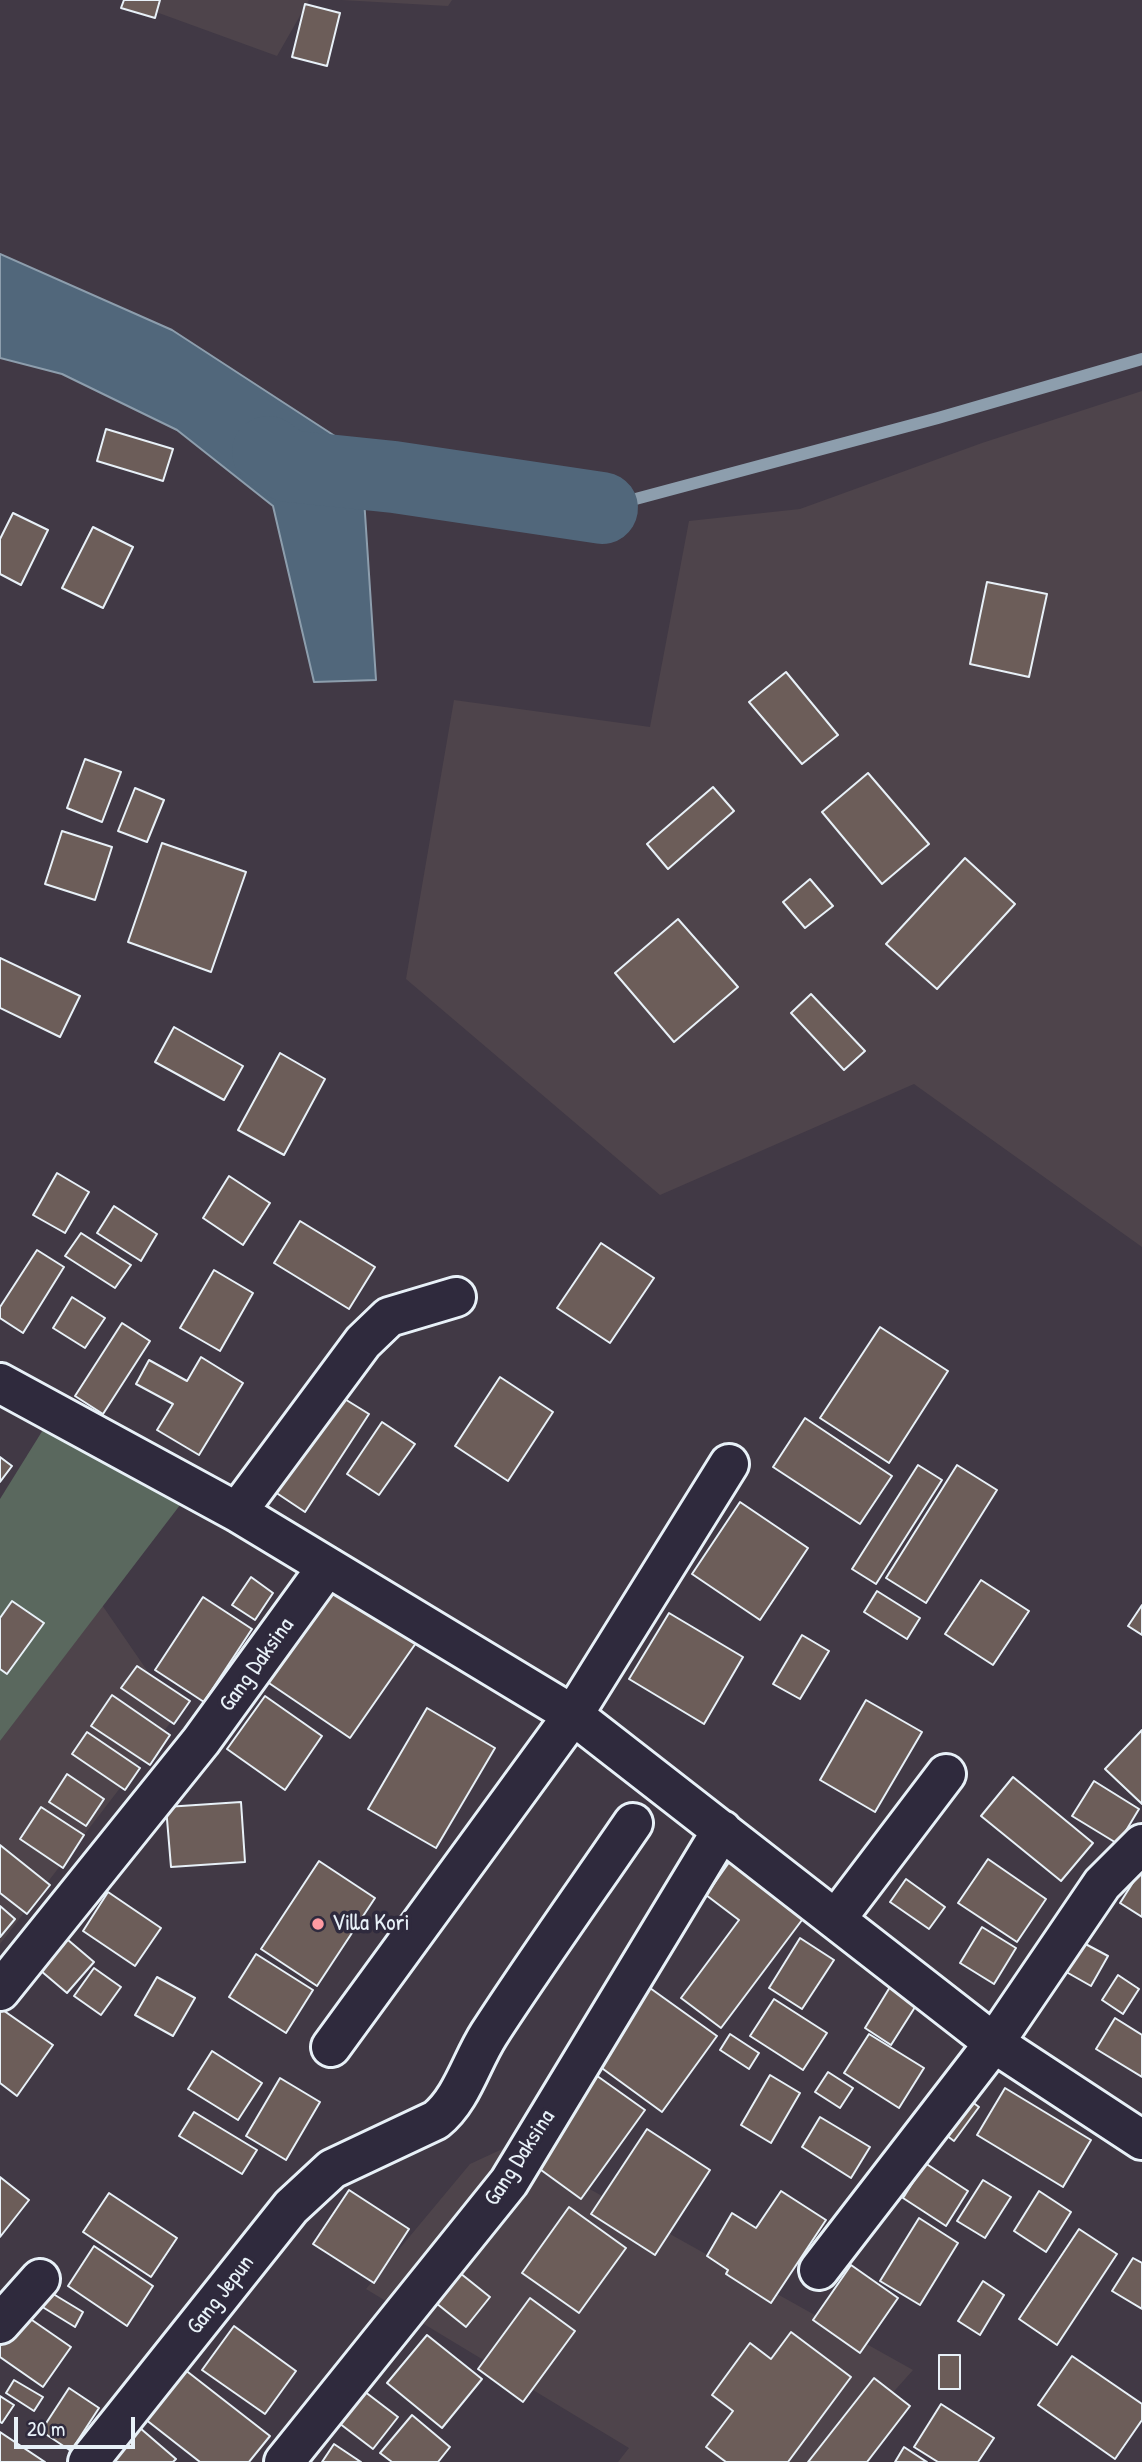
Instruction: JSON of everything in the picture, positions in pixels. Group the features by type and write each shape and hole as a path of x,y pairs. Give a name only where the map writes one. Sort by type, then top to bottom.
{"street":[{"path":"237,1512 363,1342 389,1317 456,1297"},
{"path":"0,1383 237,1512 573,1715 994,2043 1137,2127"},
{"path":"331,2047 573,1715 730,1464"},
{"name":"Gang Daksina","path":"0,1990 201,1741 327,1567"},
{"path":"836,1919 946,1774"},
{"name":"Gang Jepun","path":"88,2462 291,2207 332,2169 443,2115 487,2036 633,1823"},
{"name":"Gang Daksina","path":"284,2462 509,2182 722,1830"},
{"path":"819,2270 994,2043 1102,1884 1142,1844"},
{"path":"0,2324 40,2279"}],"shaded area":[{"path":"123,0 309,0 277,56"},
{"path":"341,0 452,0 448,6"},
{"path":"1142,391 1142,1247 914,1084 660,1195 406,979 454,700 650,727 689,521 800,509 982,443"},
{"path":"102,1605 177,1714 0,1944 0,1741"},
{"path":"511,2145 913,2370 831,2462 618,2462 629,2448 366,2289 470,2164"}],"green space":[{"path":"64,1396 206,1471 0,1741 0,1499"}],"water":[{"path":"0,254 172,330 361,453 376,680 314,682 273,506 177,430 62,374 0,358"}],"building":[{"path":"124,0 160,0 155,18 121,8"},
{"path":"305,4 340,13 327,66 292,57"},
{"path":"106,429 173,449 163,481 97,461"},
{"path":"13,513 48,530 21,585 0,574 0,539"},
{"path":"93,527 133,547 103,608 62,588"},
{"path":"987,582 1047,594 1029,677 970,664"},
{"path":"786,672 838,735 802,764 749,702"},
{"path":"85,759 121,772 102,822 67,808"},
{"path":"868,773 929,844 882,884 822,812"},
{"path":"713,787 734,811 668,869 647,844"},
{"path":"135,788 164,800 147,842 118,831"},
{"path":"62,831 112,847 95,900 45,884"},
{"path":"162,843 246,872 211,972 128,942"},
{"path":"965,858 1015,904 937,989 886,944"},
{"path":"810,879 833,906 805,928 783,902"},
{"path":"678,919 738,987 674,1042 615,973"},
{"path":"0,958 80,996 60,1037 0,1008"},
{"path":"811,994 865,1051 844,1070 791,1013"},
{"path":"174,1027 243,1066 224,1100 155,1062"},
{"path":"280,1053 325,1079 284,1155 238,1130"},
{"path":"57,1173 89,1192 65,1233 33,1215"},
{"path":"229,1176 270,1203 243,1245 203,1218"},
{"path":"114,1206 157,1234 141,1261 97,1233"},
{"path":"300,1221 375,1267 349,1309 274,1263"},
{"path":"81,1233 131,1265 115,1288 65,1256"},
{"path":"601,1243 654,1278 610,1343 557,1308"},
{"path":"37,1250 64,1267 23,1333 0,1318 0,1307"},
{"path":"214,1270 253,1293 220,1351 180,1328"},
{"path":"72,1297 105,1318 85,1348 53,1328"},
{"path":"122,1323 150,1341 103,1414 75,1396"},
{"path":"880,1327 948,1371 889,1463 820,1418"},
{"path":"201,1357 243,1383 199,1455 157,1430 173,1404 136,1384 149,1360 187,1381"},
{"path":"500,1377 553,1412 508,1481 455,1446"},
{"path":"335,1393 369,1414 305,1512 272,1490"},
{"path":"805,1418 892,1476 860,1524 773,1467"},
{"path":"382,1422 415,1444 379,1495 347,1474"},
{"path":"0,1457 12,1466 0,1482"},
{"path":"918,1465 942,1480 876,1584 852,1569"},
{"path":"957,1465 997,1490 926,1603 886,1578"},
{"path":"740,1502 808,1548 760,1620 692,1574"},
{"path":"251,1577 273,1593 255,1620 232,1605"},
{"path":"981,1580 1029,1611 993,1665 945,1634"},
{"path":"325,1581 416,1643 350,1738 260,1677"},
{"path":"877,1591 920,1618 907,1639 864,1612"},
{"path":"203,1597 252,1629 204,1702 155,1670"},
{"path":"12,1601 44,1623 7,1674 0,1669 0,1618"},
{"path":"1142,1605 1142,1635 1128,1626"},
{"path":"669,1613 743,1657 704,1724 629,1679"},
{"path":"802,1635 829,1651 800,1699 773,1684"},
{"path":"137,1666 190,1701 174,1724 121,1688"},
{"path":"112,1695 170,1735 150,1765 91,1726"},
{"path":"265,1696 322,1736 285,1790 227,1749"},
{"path":"866,1700 922,1732 875,1812 820,1780"},
{"path":"427,1708 495,1748 436,1848 368,1809"},
{"path":"1142,1730 1142,1804 1105,1769"},
{"path":"87,1732 140,1768 125,1790 72,1754"},
{"path":"67,1774 104,1799 86,1826 49,1802"},
{"path":"1013,1777 1093,1843 1061,1881 981,1816"},
{"path":"1094,1781 1139,1809 1118,1844 1072,1816"},
{"path":"241,1802 245,1862 171,1867 166,1807"},
{"path":"41,1807 84,1835 63,1868 20,1839"},
{"path":"0,1845 50,1885 27,1914 0,1893"},
{"path":"988,1859 1046,1899 1017,1942 958,1903"},
{"name":"Villa Kori","path":"319,1861 375,1898 317,1986 261,1949"},
{"path":"730,1861 805,1916 721,2028 681,1998 739,1920 706,1895"},
{"path":"1142,1868 1142,1917 1120,1903"},
{"path":"906,1879 945,1907 929,1929 890,1902"},
{"path":"108,1892 161,1928 135,1966 83,1931"},
{"path":"0,1906 15,1919 0,1937"},
{"path":"982,1927 1016,1948 994,1984 960,1963"},
{"path":"61,1934 94,1962 67,1993 34,1965"},
{"path":"800,1938 834,1960 802,2009 769,1988"},
{"path":"1078,1940 1108,1956 1091,1986 1061,1969"},
{"path":"256,1954 313,1990 286,2033 229,1997"},
{"path":"94,1968 121,1987 101,2015 74,1996"},
{"path":"1118,1975 1139,1989 1123,2014 1102,2000"},
{"path":"157,1977 195,1998 173,2036 135,2015"},
{"path":"643,1983 717,2036 662,2112 588,2058"},
{"path":"890,1987 917,2004 891,2045 865,2028"},
{"path":"774,1999 827,2033 803,2070 750,2036"},
{"path":"0,2008 53,2045 17,2096 0,2083"},
{"path":"1115,2018 1142,2035 1142,2077 1096,2049"},
{"path":"730,2034 759,2053 749,2069 720,2050"},
{"path":"869,2034 924,2068 899,2108 844,2073"},
{"path":"212,2051 262,2083 238,2120 188,2089"},
{"path":"828,2072 853,2088 840,2108 815,2092"},
{"path":"593,2073 645,2110 581,2199 530,2162"},
{"path":"770,2075 800,2093 771,2143 741,2125"},
{"path":"280,2078 320,2102 286,2160 246,2136"},
{"path":"1005,2088 1091,2140 1063,2187 977,2135"},
{"path":"960,2093 979,2107 954,2141 935,2127"},
{"path":"194,2112 257,2150 242,2174 179,2136"},
{"path":"820,2117 870,2147 851,2178 802,2147"},
{"path":"647,2129 710,2170 655,2255 591,2214"},
{"path":"925,2163 968,2191 946,2226 903,2198"},
{"path":"0,2177 29,2200 0,2237"},
{"path":"983,2180 1011,2197 985,2238 957,2221"},
{"path":"349,2190 409,2229 374,2283 313,2244"},
{"path":"781,2191 826,2220 771,2303 726,2274 728,2270 707,2256 732,2213 756,2228"},
{"path":"1039,2191 1071,2212 1046,2252 1014,2231"},
{"path":"109,2193 177,2238 151,2277 83,2232"},
{"path":"569,2207 626,2248 579,2313 522,2273"},
{"path":"919,2218 958,2243 920,2305 880,2281"},
{"path":"1079,2229 1117,2254 1057,2345 1019,2319"},
{"path":"94,2246 153,2286 127,2326 68,2286"},
{"path":"1133,2258 1142,2263 1142,2309 1112,2291"},
{"path":"851,2265 898,2298 860,2353 813,2320"},
{"path":"455,2269 490,2297 466,2327 431,2299"},
{"path":"983,2281 1004,2295 980,2335 958,2321"},
{"path":"45,2289 83,2312 75,2327 36,2303"},
{"path":"530,2298 575,2331 523,2402 478,2369"},
{"path":"16,2309 71,2347 43,2387 0,2357 0,2333"},
{"path":"234,2326 296,2371 265,2414 202,2370"},
{"path":"791,2332 851,2377 788,2462 726,2462 706,2447 733,2411 712,2395 750,2343 771,2359"},
{"path":"427,2335 482,2379 442,2428 387,2383"},
{"path":"939,2355 960,2355 960,2389 939,2389"},
{"path":"1072,2356 1142,2404 1142,2420 1115,2459 1038,2405"},
{"path":"184,2369 270,2436 249,2462 200,2462 145,2419"},
{"path":"874,2378 910,2406 867,2462 808,2462"},
{"path":"14,2380 43,2397 34,2411 6,2393"},
{"path":"69,2388 99,2408 71,2451 41,2431"},
{"path":"360,2388 398,2417 373,2449 335,2420"},
{"path":"0,2396 14,2405 2,2423 0,2422"},
{"path":"941,2404 994,2438 978,2462 938,2462 914,2447"},
{"path":"412,2415 450,2447 438,2462 392,2462 380,2453"},
{"path":"140,2428 176,2459 173,2462 111,2462"},
{"path":"0,2432 45,2462 0,2462"},
{"path":"334,2444 361,2462 322,2462"},
{"path":"904,2447 927,2462 895,2462"}],"waterway":[{"path":"602,508 938,418 1142,359"},
{"path":"268,452 288,466 394,477 602,508"}],"place":[{"name":"Villa Kori","path":"318,1924"}]}
